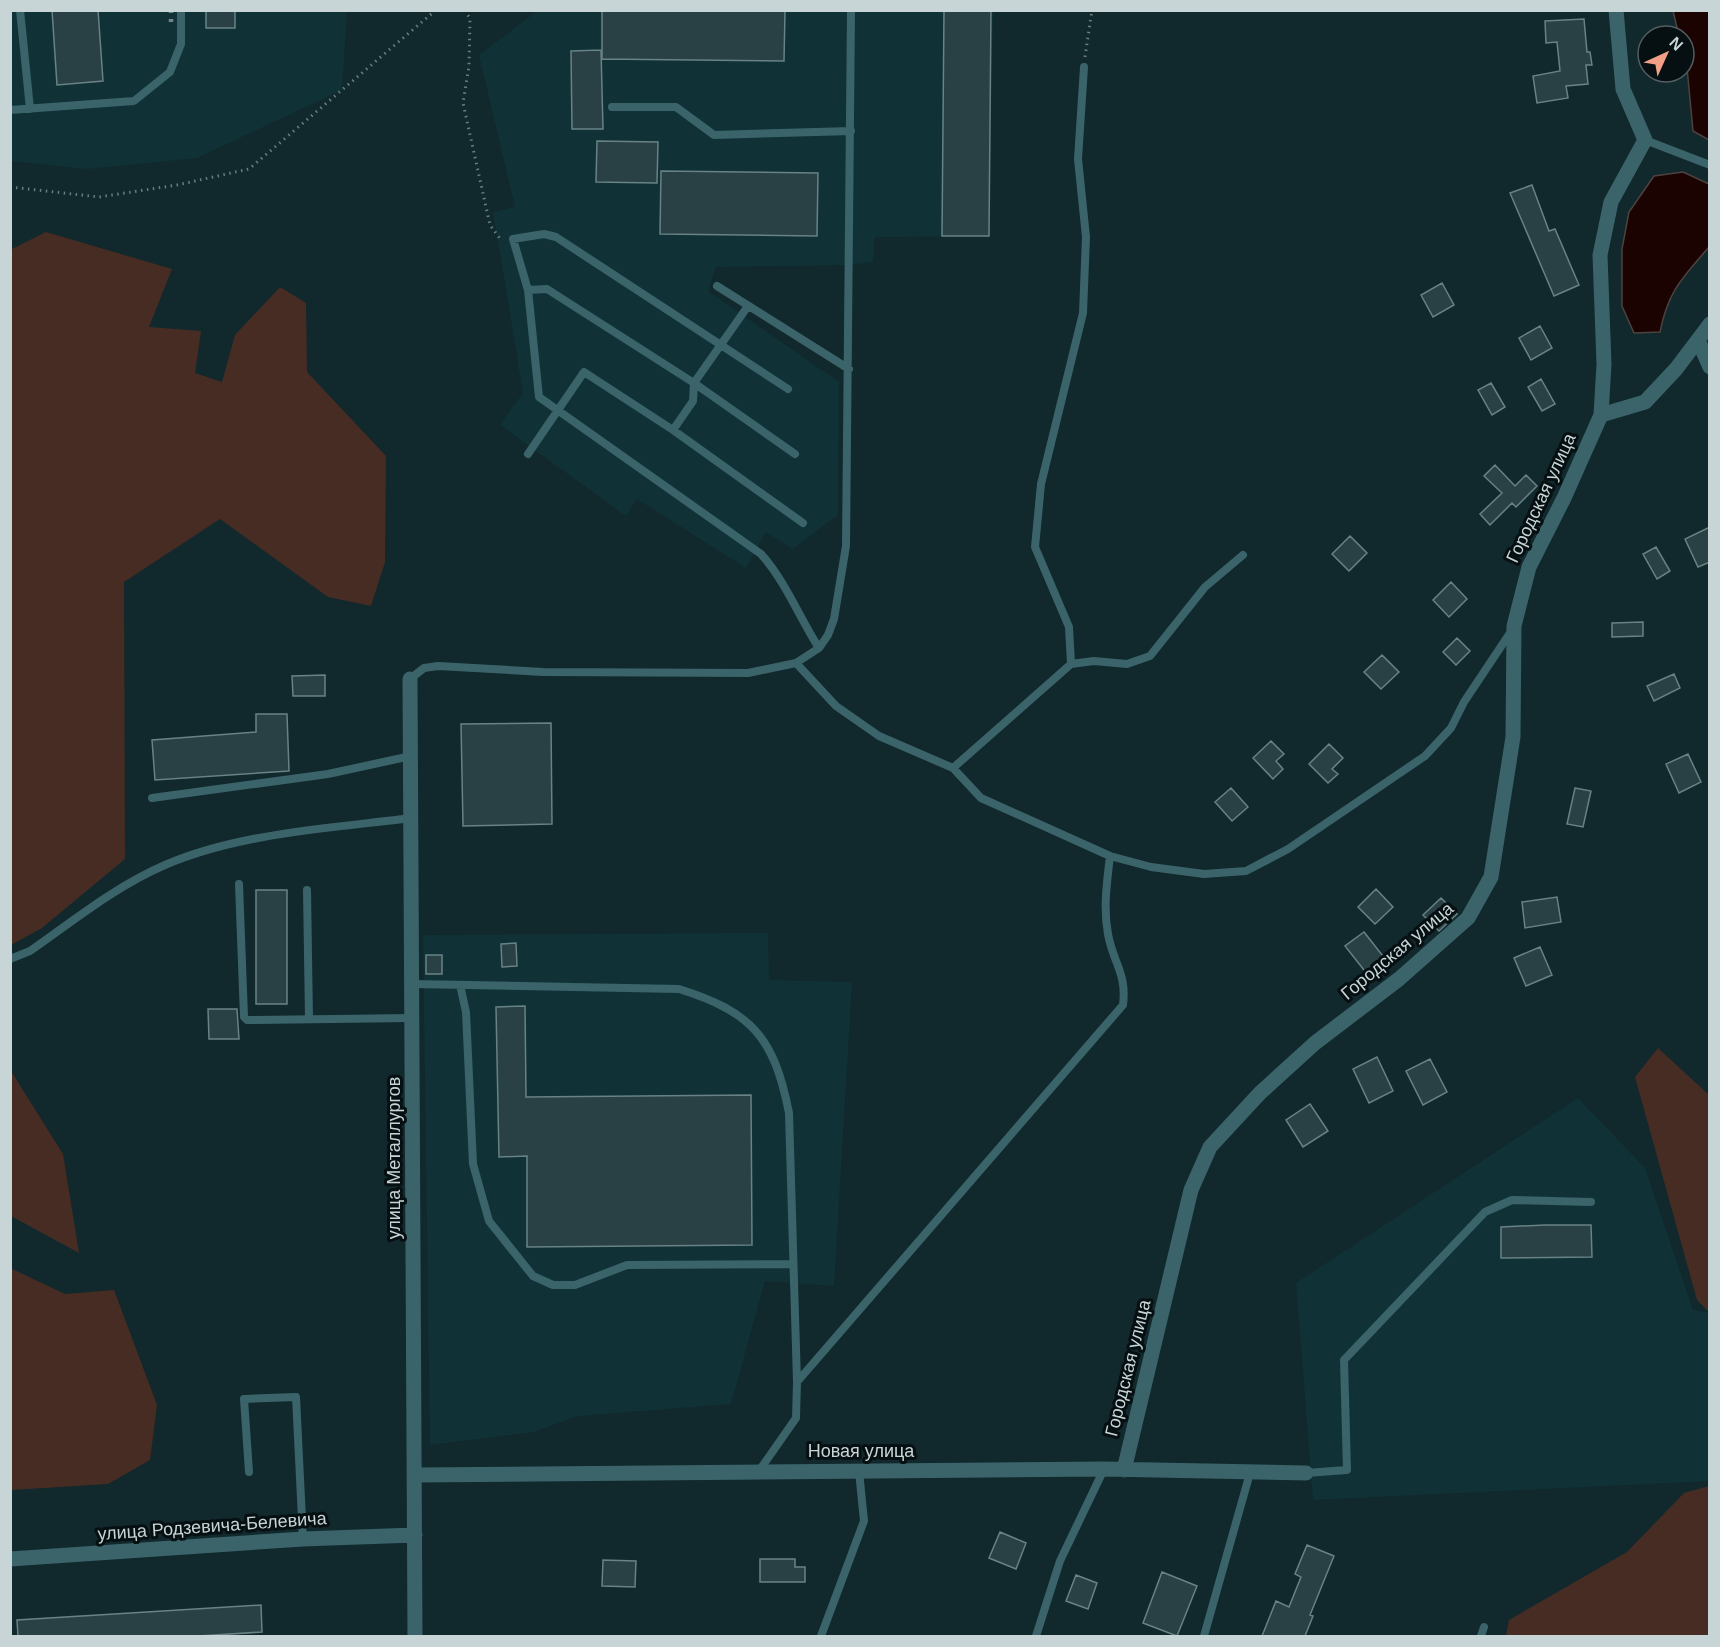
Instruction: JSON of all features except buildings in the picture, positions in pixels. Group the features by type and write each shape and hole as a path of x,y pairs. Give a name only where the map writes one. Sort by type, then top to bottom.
{"street":[{"path":"1616,10 1623,89 1645,140 1611,202 1600,255 1604,364 1601,415 1645,402 1676,369 1710,324"},
{"path":"1698,340 1710,367"},
{"name":"Городская улица","path":"1124,1470 1191,1190 1210,1148 1260,1093 1315,1043 1399,979 1468,918 1491,877 1514,737 1514,626 1529,567 1564,498 1601,415"},
{"name":"улица Металлургов","path":"410,679 416,1475 415,1636"},
{"name":"Новая улица","path":"416,1475 1104,1469 1306,1473"},
{"name":"улица Родзевича-Белевича","path":"10,1559 303,1539 415,1535"}],"lane":[{"path":"20,10 30,108"},
{"path":"10,110 134,101 170,72 181,44 182,10"},
{"path":"410,679 424,669 438,666 543,672 748,673 795,663 819,648 834,619 846,546 851,10"},
{"path":"1071,664 1069,627 1035,548 1041,484 1083,313 1086,237 1078,159 1084,67"},
{"path":"612,107 676,107 714,135 851,131"},
{"path":"1645,140 1710,165"},
{"path":"788,389 556,237 544,234 513,239 528,290 539,397 760,554 787,589 801,621 819,648"},
{"path":"717,286 849,369"},
{"path":"528,290 547,289 694,382 795,454"},
{"path":"673,430 693,401 694,382 748,306"},
{"path":"528,454 584,372 673,430 803,523"},
{"path":"952,768 1071,664 1094,661 1127,664 1150,657 1205,587 1243,555"},
{"path":"795,663 836,706 879,736 952,768 981,798 1110,856 1152,867 1204,874 1246,871 1288,849 1425,756 1451,728 1464,702 1514,626"},
{"path":"152,798 327,774 411,756"},
{"path":"10,959 30,951 138,877 166,864 205,851 279,835 412,818"},
{"path":"797,1382 1096,1039 1122,1005 1125,986 1108,936 1104,904 1110,856"},
{"path":"239,884 244,1017 247,1020 412,1018"},
{"path":"307,890 309,1019"},
{"path":"412,984 679,989 715,1000 747,1020 768,1047 783,1081 789,1113 797,1382 796,1418 759,1471"},
{"path":"460,985 466,1012 473,1164 489,1221 533,1276 553,1285 575,1285 627,1265 793,1264"},
{"path":"1306,1473 1347,1470 1344,1360 1485,1212 1512,1200 1591,1202"},
{"path":"249,1472 244,1399 296,1397 303,1539"},
{"path":"1036,1636 1060,1561 1104,1469"},
{"path":"820,1636 864,1521 859,1471"},
{"path":"1204,1636 1250,1473"},
{"path":"1480,1636 1484,1627"}],"path":[{"path":"10,187 99,196 177,185 249,169 436,10"},
{"path":"1084,67 1092,10"},
{"path":"466,11 470,19 469,66 463,104 490,225 503,242 513,239"}],"shaded area":[{"path":"11,11 347,11 342,90 197,158 87,169 11,161"},
{"path":"537,11 993,11 989,236 875,237 873,262 849,265 716,267 708,291 839,382 838,515 793,549 766,532 746,568 637,499 626,516 500,425 523,393 493,212 515,207 479,55"},
{"path":"1673,11 1709,11 1709,140 1693,131 1689,84 1696,84 1696,24 1676,24"},
{"path":"1683,172 1709,184 1709,247 1684,276 1672,295 1660,332 1634,333 1622,306 1622,249 1629,212 1654,176"},
{"path":"46,232 172,269 149,327 201,331 195,373 222,382 235,335 280,287 306,303 307,372 386,456 385,562 371,606 328,597 220,519 124,582 125,859 42,928 11,945 10,250"},
{"path":"768,933 769,980 852,982 834,1286 765,1281 731,1404 578,1416 534,1432 430,1445 423,935"},
{"path":"1658,1048 1709,1095 1709,1312 1697,1300 1635,1077"},
{"path":"11,1071 63,1154 79,1253 11,1216"},
{"path":"1578,1098 1645,1168 1693,1310 1709,1313 1709,1481 1313,1500 1296,1283"},
{"path":"10,1268 65,1294 114,1290 157,1405 150,1460 108,1484 11,1490"},
{"path":"1709,1486 1709,1636 1506,1636 1509,1620 1627,1552 1684,1493"}],"railway":[{"path":"171,10 171,28"}]}
